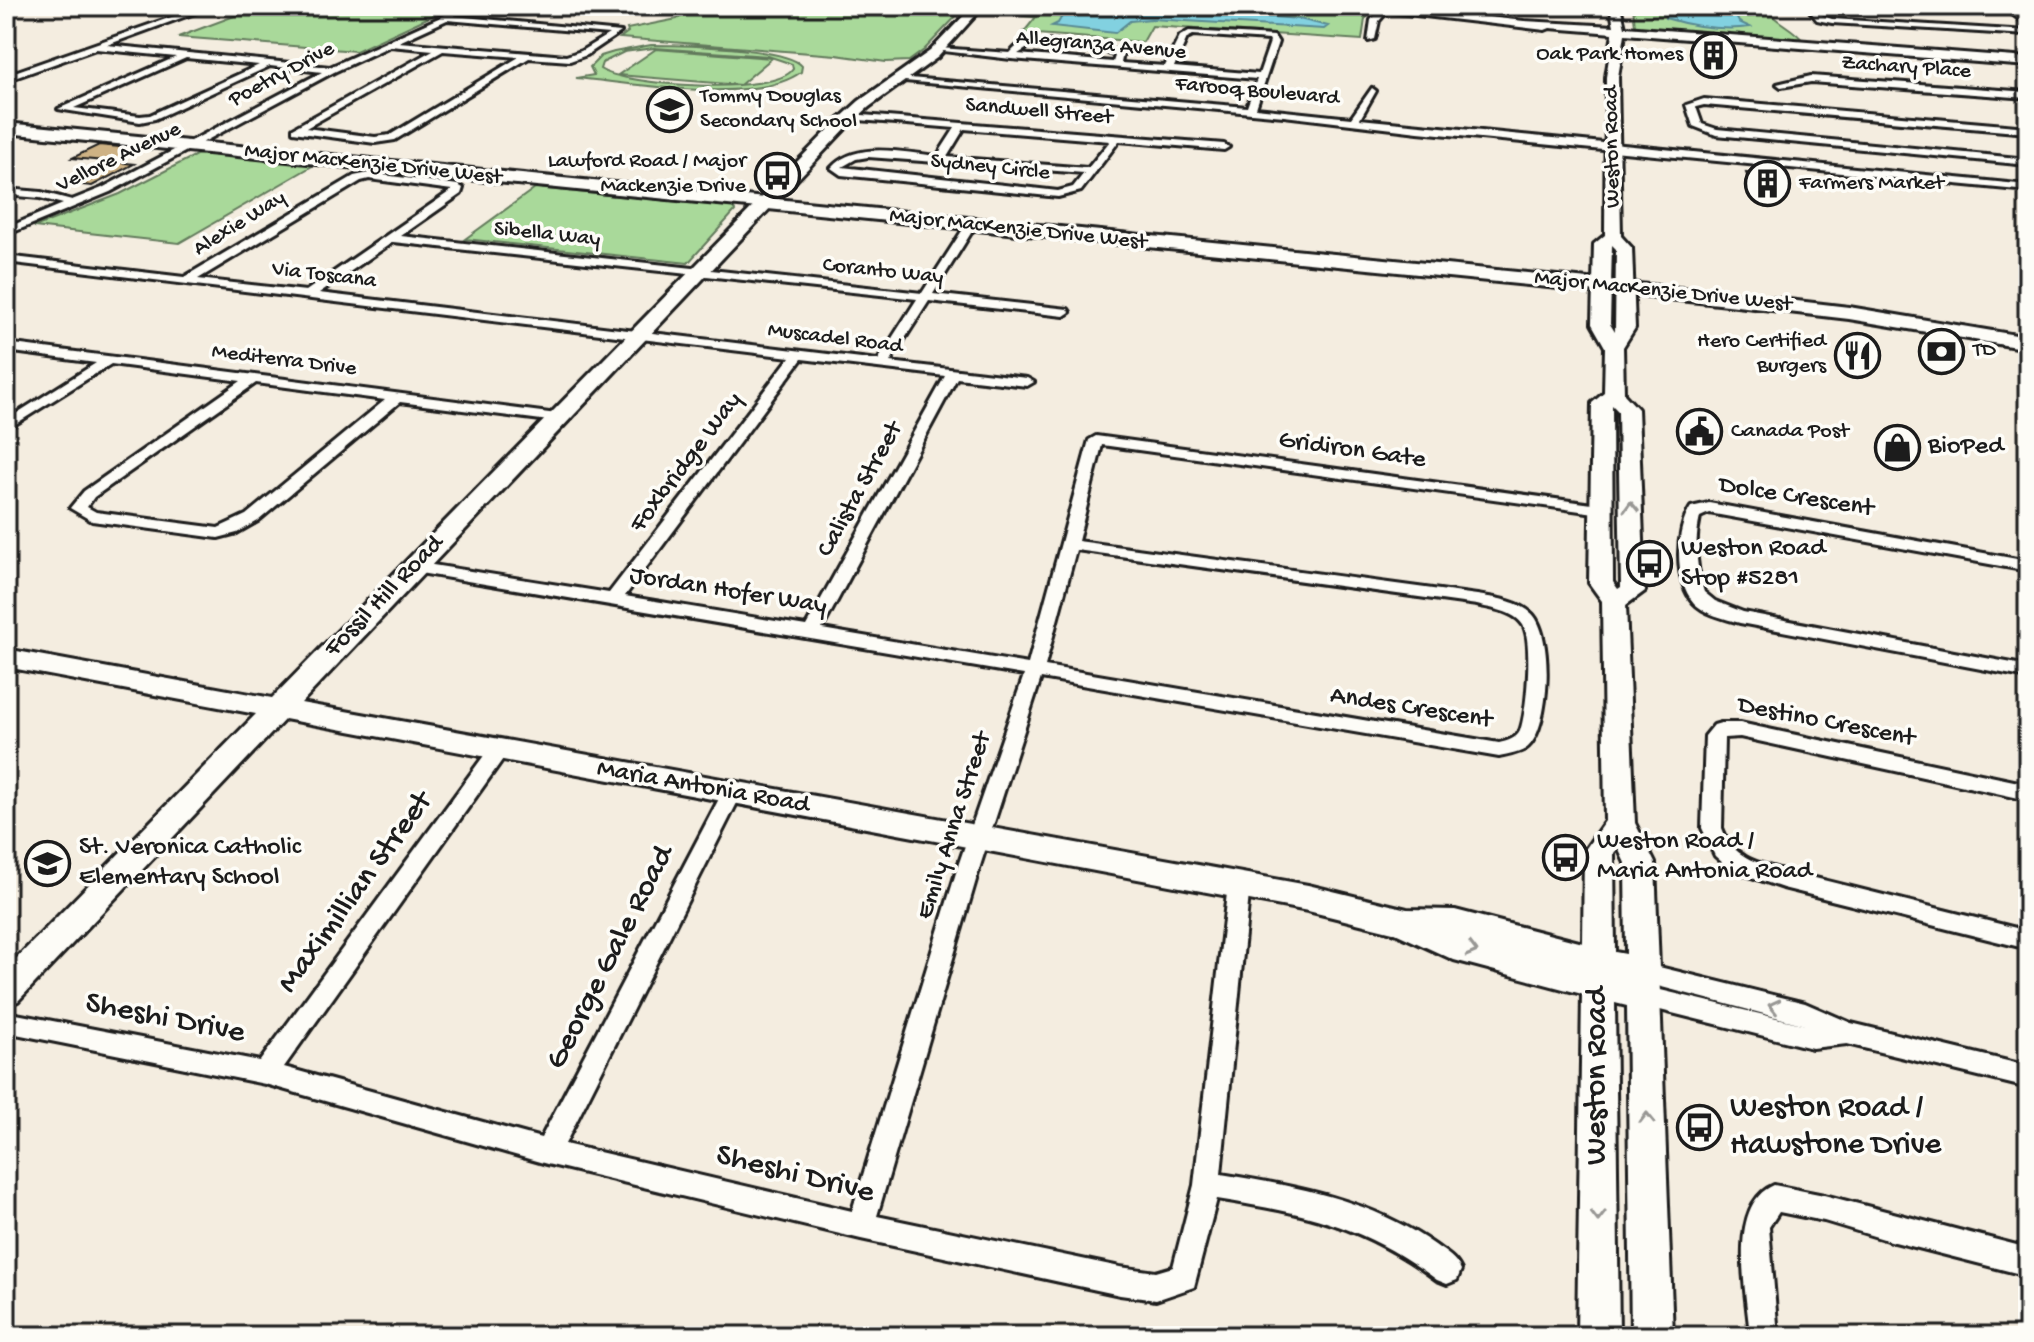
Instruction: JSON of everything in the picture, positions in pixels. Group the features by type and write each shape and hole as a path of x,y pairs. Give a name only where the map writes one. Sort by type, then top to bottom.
{"main road":[{"name":"Major MacKenzie Drive West","path":"6,118 197,142 1602,281"},
{"name":"Major MacKenzie Drive West","path":"6,128 197,142"},
{"name":"Major MacKenzie Drive West","path":"770,200 969,229 1844,303 2028,333"},
{"name":"Major MacKenzie Drive West","path":"1625,283 1849,313 2028,343"}],"street":[{"path":"6,78 210,6"},
{"name":"Poetry Drive","path":"197,142 331,70 446,18 464,6"},
{"name":"Fossil Hill Road","path":"6,991 850,117 939,50 979,6"},
{"path":"1364,6 1692,38 2028,62"},
{"path":"1810,6 1820,18 1832,21 2028,33"},
{"path":"2006,6 2028,24"},
{"path":"1371,39 1375,20 1387,7"},
{"name":"Weston Road","path":"1613,58 1604,42 1604,13 1615,7 1619,15 1620,44 1613,58 1613,237 1624,248 1626,328 1614,347"},
{"path":"387,44 567,59 617,32 446,18"},
{"path":"1168,70 1187,34 1259,36 1274,42 1250,111"},
{"path":"1011,57 1018,48 1027,45 1079,48 1116,52 1120,55 1115,66"},
{"path":"92,46 331,70"},
{"path":"441,49 296,130 375,140 392,138 527,56"},
{"name":"Allegranza Avenue","path":"939,50 1261,77"},
{"path":"183,57 63,109 140,119 152,117 267,65"},
{"name":"Zachary Place","path":"1781,84 1811,79 2028,95"},
{"name":"Farooq Boulevard","path":"898,80 1811,166 1958,169"},
{"path":"1354,121 1372,91"},
{"path":"2028,130 1704,102 1691,105 1698,126 1716,132 1800,141 1958,169 2028,188"},
{"name":"Sandwell Street","path":"850,117 1224,147"},
{"name":"Sydney Circle","path":"940,159 962,125"},
{"path":"1091,171 1117,138"},
{"path":"1800,141 1811,166"},
{"name":"Vellore Avenue","path":"6,232 106,190 197,142"},
{"name":"Sydney Circle","path":"857,154 1091,171 1077,189 1058,194 845,173 836,168 843,159 857,154"},
{"path":"1958,169 2028,162"},
{"name":"Alexie Way","path":"187,280 358,178 369,176 458,188 457,192 310,294"},
{"path":"6,192 41,195 73,204"},
{"path":"882,364 969,229"},
{"name":"Weston Road","path":"1613,237 1602,244 1601,324 1614,347 1614,396 1628,409 1633,591 1614,601"},
{"name":"Sibella Way","path":"391,238 698,272"},
{"name":"Via Toscana","path":"6,259 637,335"},
{"name":"Coranto Way","path":"698,272 1064,312"},
{"name":"Muscadel Road","path":"637,335 1027,382"},
{"name":"Mediterra Drive","path":"6,347 557,418"},
{"name":"Foxbridge Way","path":"613,600 798,355"},
{"path":"6,426 109,360"},
{"name":"Calista Street","path":"812,631 953,373"},
{"path":"253,379 89,494 78,508 92,516 205,532 231,530 252,518 396,398"},
{"name":"Weston Road","path":"1614,396 1602,403 1601,583 1614,601 1620,823 1640,863 1652,1336"},
{"name":"Gridiron Gate","path":"1096,440 1602,509"},
{"name":"Emily Anna Street","path":"861,1226 979,838 1034,672 1096,440"},
{"name":"Dolce Crescent","path":"2028,566 1709,508 1696,510 1688,523 1691,584 1699,598 1716,608 1740,617 2028,672"},
{"name":"Andes Crescent","path":"1034,672 1499,750 1520,744 1529,732 1539,644 1527,617 1509,608 1477,600 1068,544"},
{"name":"Jordan Hofer Way","path":"414,567 812,631 1034,672"},
{"name":"Maria Antonia Road","path":"6,658 498,751 1239,884 1400,920 1454,946 1599,972 1643,985"},
{"name":"Destino Crescent","path":"2028,792 1740,730 1721,730 1715,736 1712,828 1715,842 1727,859 1783,879 2028,940"},
{"name":"Maximillian Street","path":"265,1073 498,751"},
{"name":"George Gale Road","path":"547,1152 732,793"},
{"name":"Weston Road","path":"1598,1336 1599,851 1620,823"},
{"name":"Sheshi Drive","path":"6,1022 265,1073 547,1152 861,1226 1156,1286 1184,1277 1207,1185 1239,884"},
{"path":"1643,985 1812,1037 1847,1033 2028,1077"},
{"path":"1207,1185 1311,1202 1345,1211 1413,1243 1447,1270"},
{"path":"1764,1336 1756,1227 1761,1213 1774,1198 1824,1208 2028,1262"}],"green space":[{"path":"261,6 453,6 356,51 178,37"},
{"path":"697,6 966,6 924,50 909,61 886,62 836,55 620,38 628,32 627,29 677,19"},
{"path":"1031,6 1336,6 1373,11 1365,19 1362,40 1152,26 1143,42 1023,33 1036,17 1023,16"},
{"path":"1633,6 1763,6 1806,44 1645,30 1635,26"},
{"path":"651,45 731,48 776,55 802,66 801,72 780,82 725,90 693,90 576,78 594,75 590,67 601,56","holes":["654,48 768,56 792,64 793,69 781,77 759,83 699,86 638,80 600,69 602,63 624,52"]},
{"path":"656,49 772,58 740,85 618,75"},
{"path":"196,155 314,165 179,243 34,227 120,194"},
{"path":"535,188 733,207 735,211 688,263 465,239"}],"water":[{"path":"1068,6 1178,6 1177,9 1299,19 1328,26 1324,29 1151,19 1130,21 1115,33 1052,26 1058,23"},
{"path":"1178,6 1266,6 1317,10 1333,15"},
{"path":"1665,6 1730,6 1739,22 1750,27 1718,28 1675,21 1665,18"}],"building":[{"path":"99,145 141,149 116,162 72,158"},
{"path":"107,161 134,164 92,186 64,183"},
{"path":"1746,173 1769,175 1775,190 1752,188"}],"place":[{"name":"Oak Park Homes","path":"1714,55"},
{"name":"Tommy Douglas Secondary School","path":"669,110"},
{"name":"Lawford Road / Major Mackenzie Drive","path":"777,175"},
{"name":"Farmers Market","path":"1768,184"},
{"name":"TD","path":"1942,351"},
{"name":"Hero Certified Burgers","path":"1857,355"},
{"name":"Canada Post","path":"1700,432"},
{"name":"BioPed","path":"1897,447"},
{"name":"Weston Road Stop #5281","path":"1650,564"},
{"name":"Weston Road / Maria Antonia Road","path":"1566,857"},
{"name":"St. Veronica Catholic Elementary School","path":"48,863"},
{"name":"Weston Road / Hawstone Drive","path":"1699,1127"}]}
